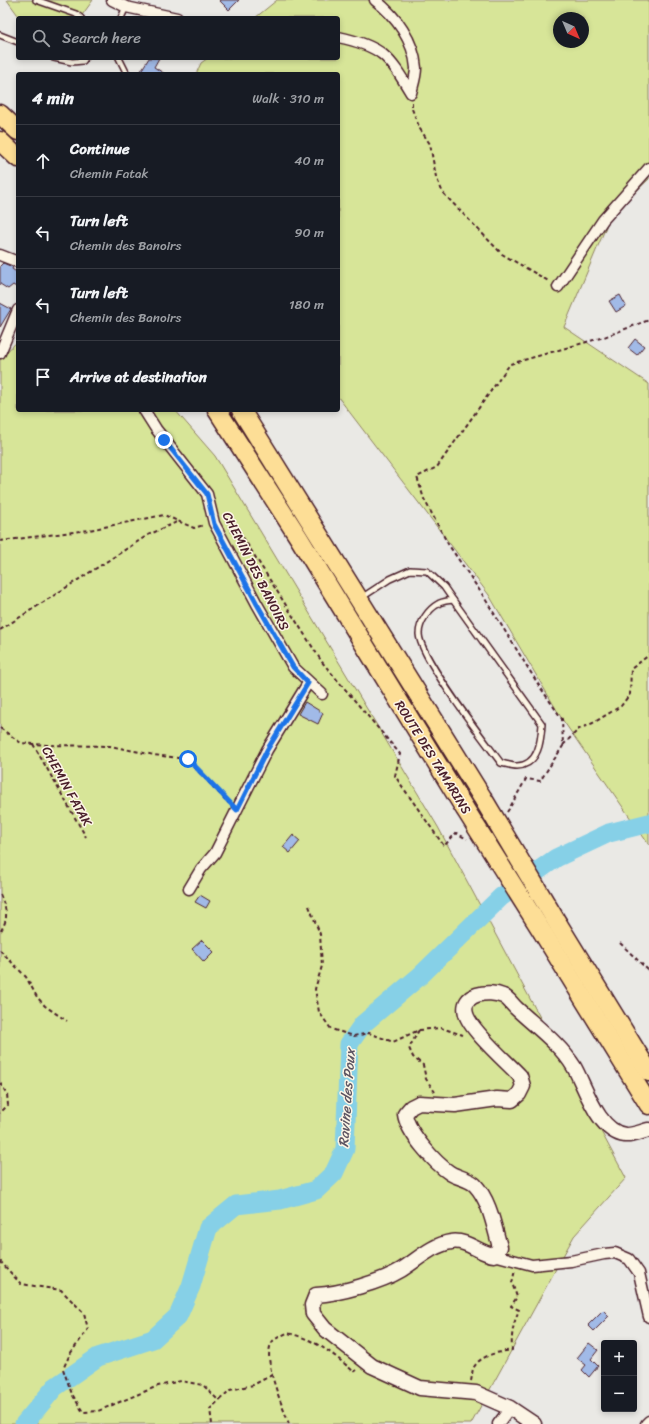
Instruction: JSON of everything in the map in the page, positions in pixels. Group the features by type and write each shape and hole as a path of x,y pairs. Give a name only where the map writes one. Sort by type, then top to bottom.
{"highway":[{"path":"0,114 16,129"},
{"path":"0,141 16,156"},
{"name":"ROUTE DES TAMARINS","path":"218,412 286,518 649,1104"},
{"name":"ROUTE DES TAMARINS","path":"242,412 482,797 649,1072"}],"main road":[{"path":"534,1424 510,1408 476,1393 420,1388 368,1363 325,1329 313,1314 312,1305 316,1295 332,1294 369,1283 400,1271 428,1250 452,1242 470,1245 484,1254 494,1256 500,1247 484,1198 474,1184 450,1173 429,1153 410,1129 405,1114 411,1106 419,1103 455,1105 497,1099 512,1100 519,1094 523,1086 520,1076 471,1024 465,1013 467,1002 477,993 490,992 504,996 553,1042 574,1066 585,1091 601,1119 611,1128 625,1135 648,1130"}],"street":[{"path":"112,0 126,7 166,16"},
{"path":"375,0 392,14 406,35 416,69 412,93"},
{"path":"340,37 362,42 378,49 393,65 412,93"},
{"path":"558,287 603,220 649,168"},
{"path":"0,255 16,261"},
{"path":"0,353 16,315"},
{"name":"CHEMIN DES BANOIRS","path":"145,412 156,429 207,494 214,524 293,667 308,683 322,694"},
{"path":"190,889 201,869 215,853 267,750 308,683"},
{"path":"494,1256 517,1262 540,1264 571,1261 604,1254 615,1254 629,1259 639,1273 649,1317"},
{"path":"498,1424 510,1408"},
{"path":"646,1424 649,1421"}],"lane":[{"path":"36,0 78,16"},
{"path":"122,16 126,7"},
{"path":"0,35 16,41"},
{"path":"63,60 72,62 84,60"},
{"path":"120,60 126,72"},
{"path":"358,600 390,579 410,570 428,571 444,587 542,724 541,743 533,759 518,766 501,763 474,727 424,652 419,633 425,616 439,603 453,600"}],"path":[{"path":"412,93 412,109 420,129 430,144 436,177 443,193 502,254 558,287"},
{"path":"563,746 562,719 448,544 424,499 417,477 437,467 510,364 604,336 649,320"},
{"path":"0,541 89,530 164,515 194,528 214,524 242,536 322,662 400,754 395,776 444,846 456,833 468,839"},
{"path":"0,630 148,536 179,521"},
{"path":"503,814 509,810 526,779 540,781 563,746 579,728 593,723 621,706 630,694 631,669 649,655"},
{"name":"CHEMIN FATAK","path":"0,728 21,743 110,746 154,755 188,759 237,810"},
{"name":"CHEMIN FATAK","path":"33,744 86,837"},
{"path":"0,894 6,910 7,922 0,932"},
{"path":"309,906 320,934 322,966 315,989 319,1012 331,1029 354,1036 369,1034 393,1042 419,1030 441,1028 462,1033 465,1037"},
{"path":"620,943 649,971"},
{"path":"0,950 26,977 37,997 45,1006 67,1021"},
{"path":"419,1030 409,1048 413,1057 423,1065 426,1079 437,1094"},
{"path":"0,1083 7,1094 8,1105 0,1113"},
{"path":"0,1261 21,1284 61,1290 84,1313 88,1329 70,1354 63,1369 72,1394 83,1412 98,1411 158,1386 181,1381 203,1385 218,1400"},
{"path":"465,1392 470,1383 473,1368 478,1363 496,1352 512,1350 511,1337 514,1322 519,1310 511,1306 517,1297 512,1284 517,1262"},
{"path":"290,1424 270,1369 271,1347 273,1341 287,1333 300,1336 316,1343 342,1361 354,1372 368,1363"},
{"path":"212,1424 210,1409 230,1390 253,1385 272,1375"}],"green space":[{"path":"7,0 93,0 81,16 19,16"},
{"path":"277,0 649,0 649,179 611,215 564,327 649,384 649,845 562,719 489,595 340,400 340,72 197,72 201,63 205,60 340,60 340,16 257,16"},
{"path":"16,343 16,412 177,412 215,456 438,827 626,1178 574,1236 471,1424 0,1424 0,358"}],"building":[{"path":"219,0 239,0 229,10"},
{"path":"148,60 158,60 154,67 162,72 140,72"},
{"path":"3,263 13,267 12,269 16,272 16,287 13,285 8,289 0,284 0,266"},
{"path":"620,295 626,306 616,312 609,301"},
{"path":"0,303 11,309 0,327"},
{"path":"635,339 644,346 637,355 628,348"},
{"path":"305,702 323,713 318,724 298,714"},
{"path":"293,835 300,841 290,853 283,847"},
{"path":"200,895 210,901 206,908 195,902"},
{"path":"202,940 214,952 204,962 192,949"},
{"path":"603,1310 609,1316 594,1331 588,1325"},
{"path":"589,1343 598,1350 591,1359 598,1366 589,1377 582,1370 586,1365 577,1358"}],"waterway":[{"name":"Ravine des Poux","path":"24,1424 55,1387 98,1357 153,1339 178,1316 191,1286 208,1228 236,1205 280,1200 316,1190 334,1173 345,1149 349,1044 363,1024 421,975 501,897 556,858 609,833 649,823"}],"route":[{"path":"164,440 207,494 214,524 293,667 308,683 267,750 237,810 188,759"}]}
